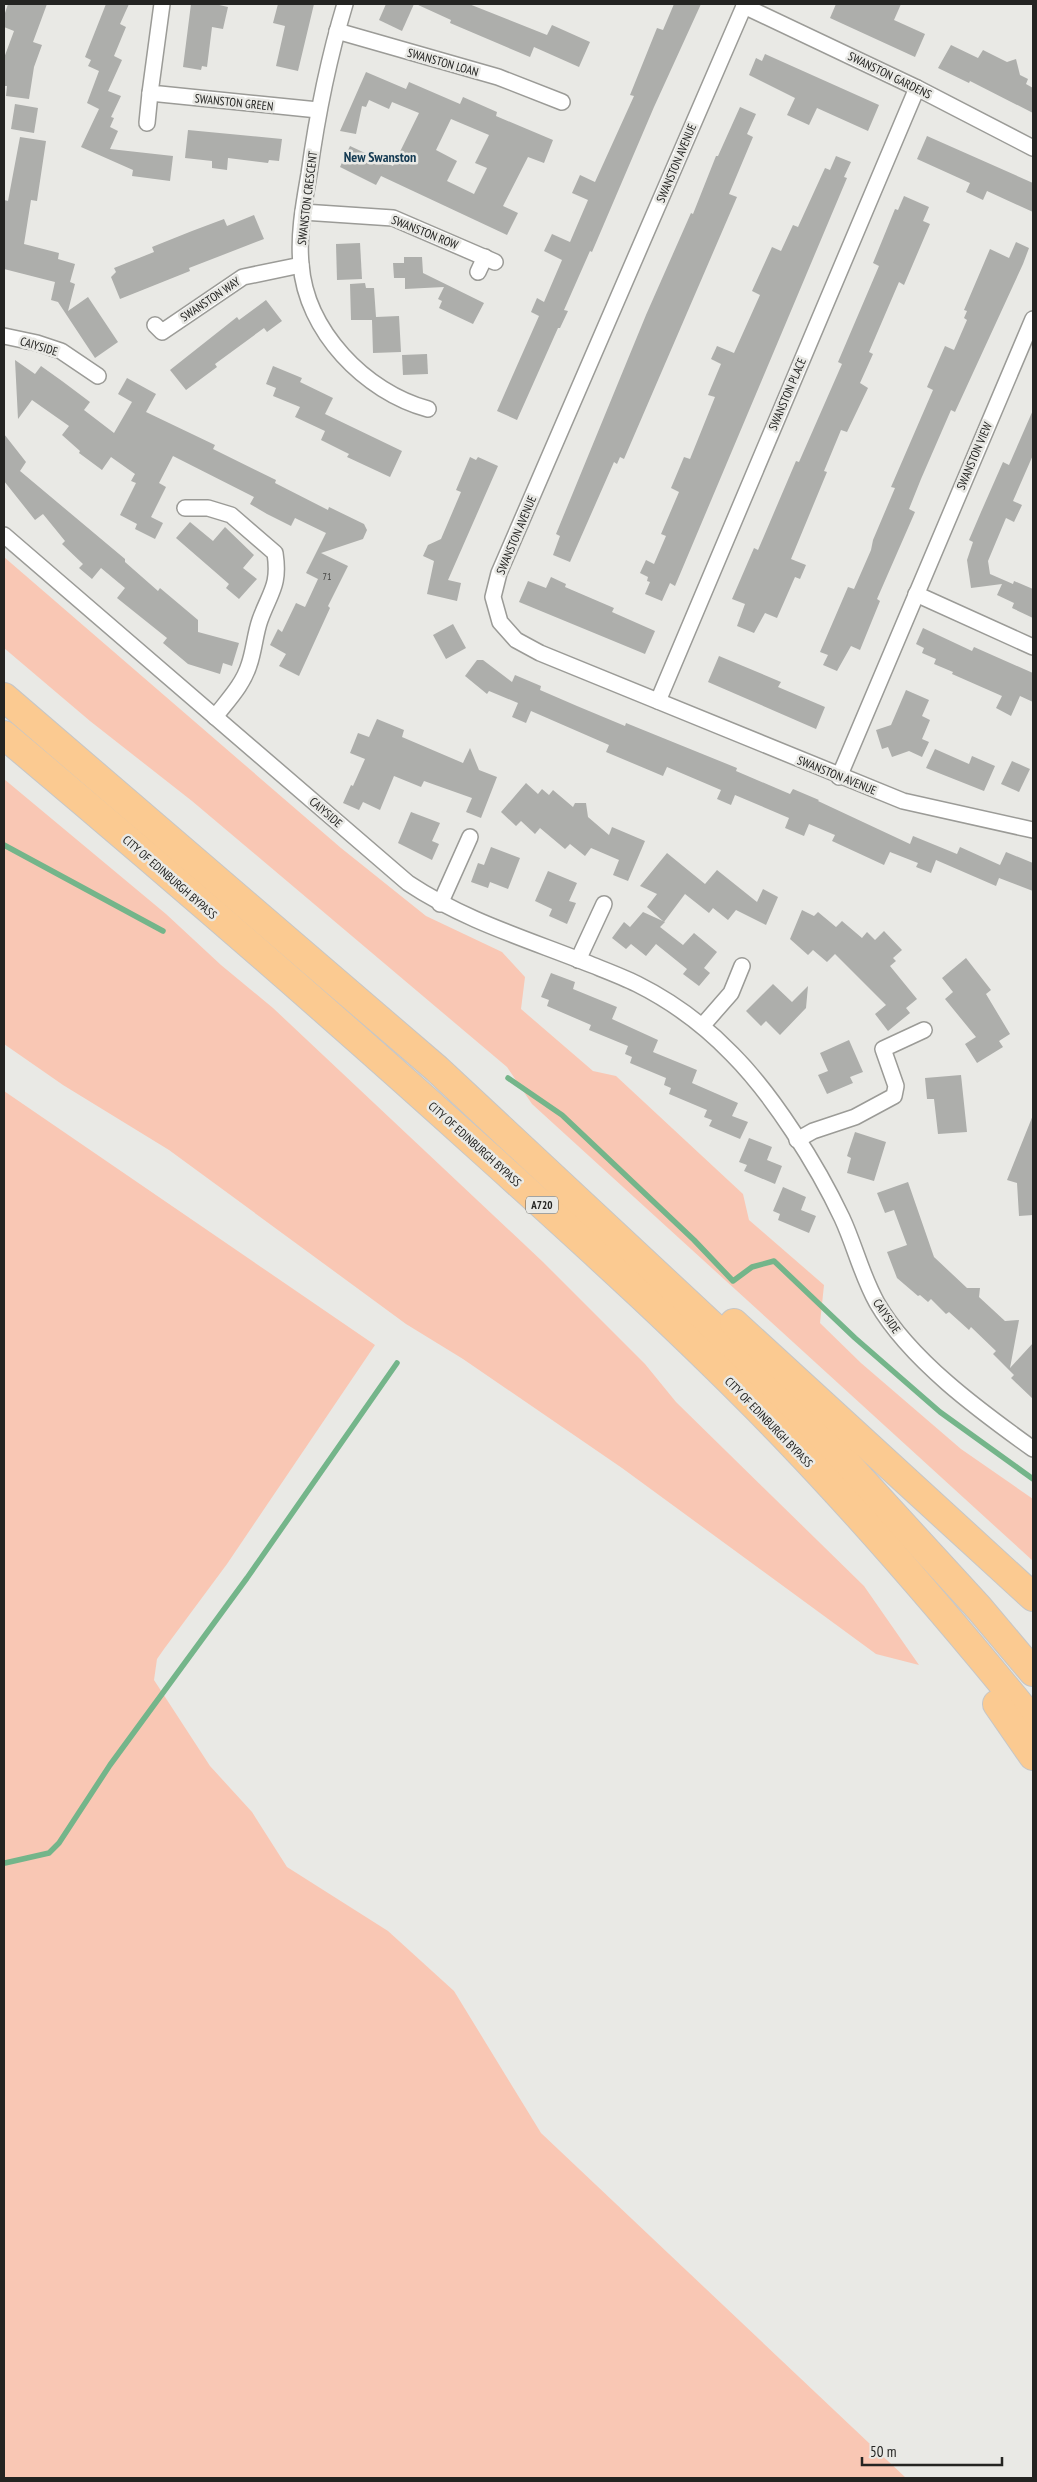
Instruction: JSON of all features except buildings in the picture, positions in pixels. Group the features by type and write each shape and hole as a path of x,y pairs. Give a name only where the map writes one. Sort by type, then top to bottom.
{"highway":[{"name":"A720","path":"4,697 437,1069 726,1339 838,1453 979,1608 1033,1672"},
{"name":"CITY OF EDINBURGH BYPASS","path":"4,735 376,1054 698,1349 787,1440 962,1634 1033,1722"},
{"path":"437,1069 603,1204 1033,1597"},
{"path":"589,1248 868,1547 975,1674 1033,1756"}],"street":[{"path":"147,123 162,4"},
{"name":"SWANSTON CRESCENT","path":"345,4 318,110 303,212 301,265 308,300 322,327 340,352 380,387 419,411"},
{"name":"SWANSTON GARDENS","path":"745,5 917,88 1033,148"},
{"name":"SWANSTON AVENUE","path":"745,5 499,573 493,597 500,622 516,640 540,653 839,777 903,801 1033,830"},
{"name":"SWANSTON LOAN","path":"337,31 498,77 551,103"},
{"name":"SWANSTON PLACE","path":"658,701 917,88"},
{"name":"SWANSTON GREEN","path":"150,93 318,110"},
{"name":"SWANSTON ROW","path":"303,212 393,218 490,260 478,272"},
{"name":"SWANSTON WAY","path":"155,325 162,332 244,277 301,265"},
{"name":"SWANSTON VIEW","path":"839,777 1033,319"},
{"name":"CAIYSIDE","path":"4,336 36,342 61,351 98,376"},
{"path":"185,508 208,508 231,516 275,553 278,567 277,583 260,620 249,666 241,684 215,717"},
{"name":"CAIYSIDE","path":"4,535 408,884 440,904 636,983 670,1003 703,1026 734,1056 769,1099 797,1140 842,1218 858,1265 878,1304 906,1342 971,1404 1033,1449"},
{"path":"916,594 1033,647"},
{"path":"440,904 470,837"},
{"path":"578,960 604,904"},
{"path":"703,1026 731,993 742,966"},
{"path":"797,1140 813,1131 855,1117 894,1096 896,1086 883,1050 924,1030"}],"shaded area":[{"path":"4,557 341,848 426,916 502,952 525,977 521,1009 593,1071 616,1076 743,1194 749,1220 824,1285 820,1323 861,1363 961,1449 1033,1499 1033,1561 532,1104 507,1067 192,801 90,721 4,648"},
{"path":"4,779 166,914 221,965 273,1008 543,1262 645,1364 676,1402 864,1586 919,1665 876,1654 622,1468 463,1359 406,1324 169,1150 63,1085 4,1044"},
{"path":"4,1091 375,1345 227,1564 157,1659 154,1680 210,1766 252,1812 287,1867 388,1931 454,1991 541,2133 906,2478 4,2478"}],"waterway":[{"path":"4,845 163,931"},
{"path":"508,1078 562,1115 694,1240 733,1281 752,1267 774,1261 855,1338 940,1412 1033,1479"},
{"path":"5,1863 49,1853 59,1843 110,1765 247,1578 397,1363"}],"district":[{"name":"New Swanston","path":"380,157"}]}
